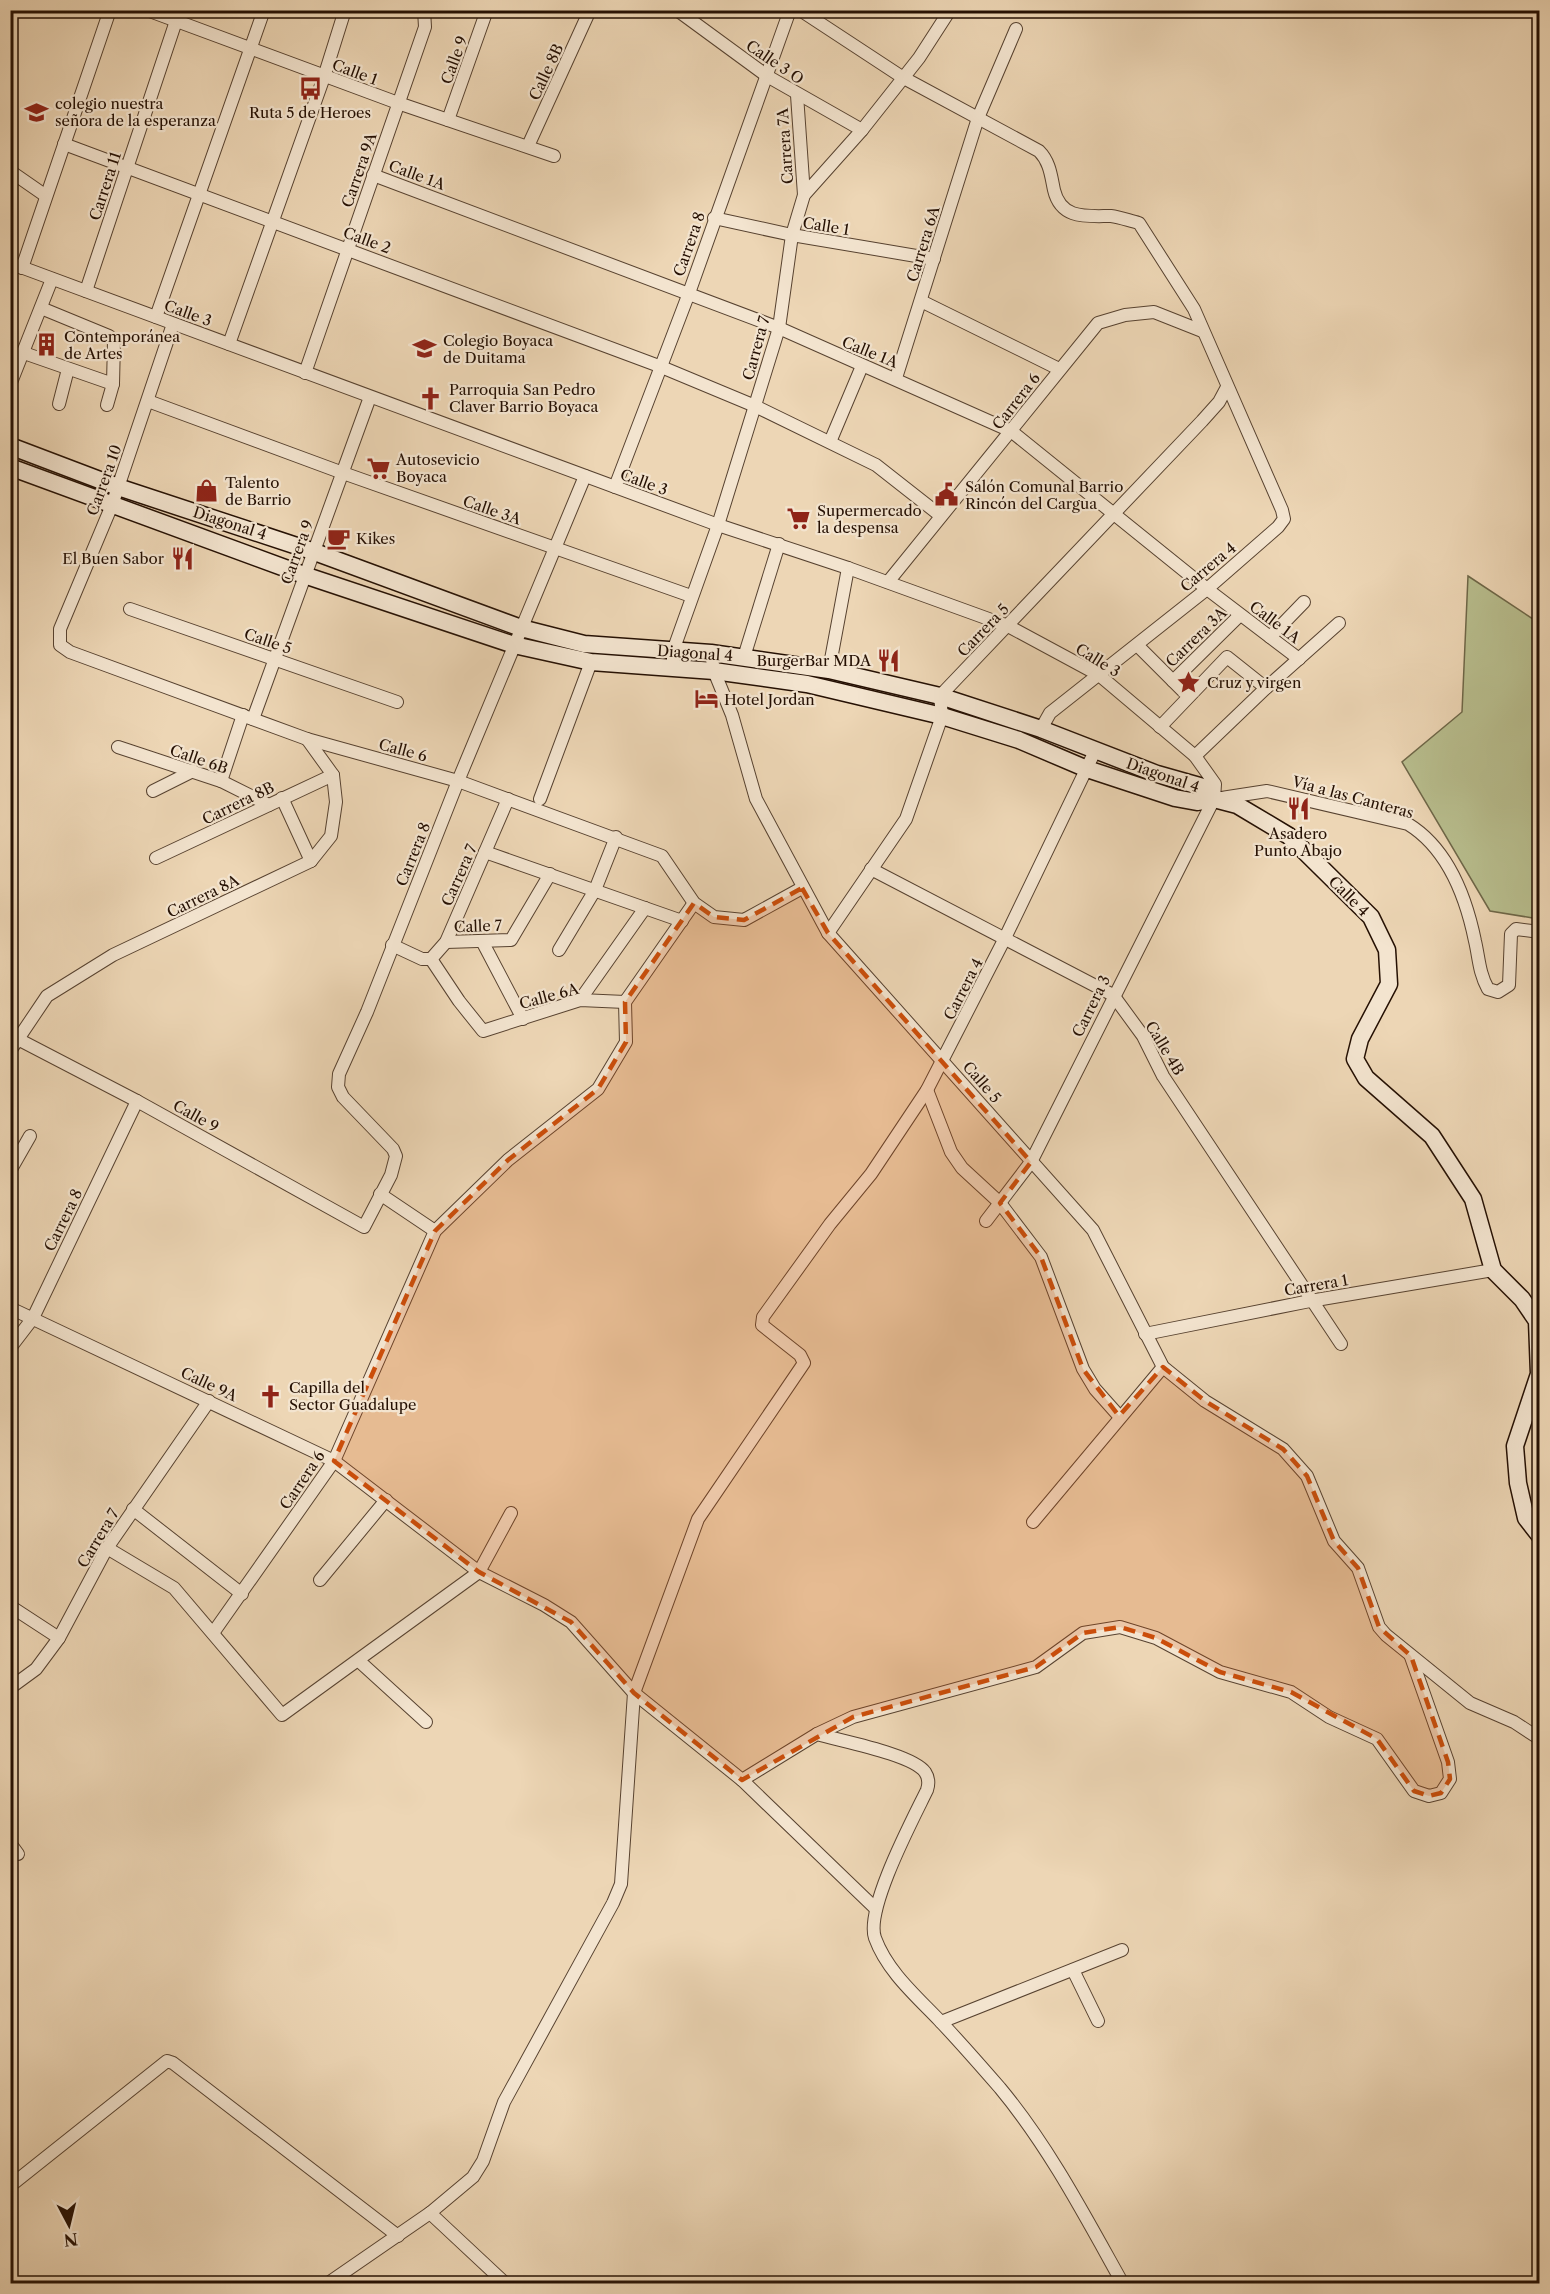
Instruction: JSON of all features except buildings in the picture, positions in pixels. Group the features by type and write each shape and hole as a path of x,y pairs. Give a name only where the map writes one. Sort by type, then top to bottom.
{"street":[{"path":"16,265 46,196 110,10"},
{"name":"Calle 1","path":"147,10 324,77 554,156"},
{"path":"156,317 264,10"},
{"path":"229,344 324,77 345,10"},
{"name":"Calle 9","path":"448,120 487,10"},
{"name":"Calle 8B","path":"528,146 590,10"},
{"name":"Calle 3 O","path":"677,10 796,95 862,130"},
{"name":"Carrera 8","path":"615,487 659,366 689,293 789,10"},
{"path":"800,10 902,77 1031,146 1046,159 1055,195 1065,211 1085,218 1114,216 1139,223 1194,309 1227,387"},
{"name":"Carrera 7","path":"673,651 718,525 779,328 792,235 804,195 862,130 919,58 950,10"},
{"name":"Carrera 9A","path":"305,373 425,27 424,11"},
{"name":"Carrera 11","path":"86,291 176,21"},
{"name":"Carrera 6A","path":"896,378 978,118 1016,29"},
{"name":"Carrera 7A","path":"796,95 804,195"},
{"name":"Calle 2","path":"64,144 659,366"},
{"path":"10,171 46,196"},
{"name":"Calle 1A","path":"373,175 779,328 1011,431 1207,589 1299,659"},
{"name":"Calle 1","path":"714,218 792,235 934,259"},
{"name":"Calle 3","path":"16,265 718,525 848,568 1008,626 1099,675 1195,756 1215,784 1214,799"},
{"path":"10,385 52,279"},
{"path":"921,301 1059,369"},
{"path":"41,308 109,336 114,341 113,384 107,405"},
{"name":"Carrera 6","path":"888,582 1098,323 1125,315 1154,312 1202,332"},
{"name":"Carrera 10","path":"60,645 60,629 112,505 173,324"},
{"path":"18,360 68,369 113,384"},
{"path":"659,366 755,406 876,465 941,516"},
{"path":"830,442 862,366"},
{"path":"59,404 68,369"},
{"name":"Carrera 5","path":"940,696 1219,402 1227,387"},
{"name":"Carrera 4","path":"1041,729 1050,713 1207,589 1284,519 1227,387"},
{"name":"Carrera 9","path":"221,781 275,660 312,551 370,397"},
{"name":"Calle 3A","path":"148,401 343,473 691,596"},
{"name":"Diagonal 4","path":"10,446 118,487 312,551 521,628 584,644 711,653 829,670 940,696 1041,729 1095,751 1203,788 1214,799"},
{"name":"Diagonal 4","path":"10,467 304,575 514,645 591,662 714,671 807,684 942,716 1019,740 1087,769 1175,798 1197,802 1214,799"},
{"name":"Carrera 8","path":"364,1227 394,1169 396,1156 393,1149 343,1097 338,1087 339,1074 585,476"},
{"path":"744,657 779,544"},
{"path":"829,670 848,568"},
{"path":"1270,638 1304,602"},
{"name":"Calle 5","path":"130,609 397,702"},
{"name":"Carrera 3A","path":"1173,681 1240,615"},
{"path":"1195,756 1339,623"},
{"name":"Calle 6","path":"60,645 70,652 307,739 458,781 662,856 694,903 714,917 744,920 802,888"},
{"name":"Carrera 3A","path":"1137,645 1188,696"},
{"path":"673,651 674,668"},
{"name":"Calle 5","path":"711,653 714,671 732,715 756,799 828,933 944,1061 1102,1244 1163,1367 1204,1401 1283,1449 1307,1476 1334,1541 1359,1568 1379,1626 1411,1656 1470,1703 1514,1722 1539,1739"},
{"path":"1160,727 1227,657 1266,688"},
{"path":"540,799 591,662"},
{"path":"828,933 906,819 942,716 940,696"},
{"path":"307,739 333,775"},
{"name":"Calle 6B","path":"118,747 221,781 268,805"},
{"name":"Carrera 4","path":"634,1693 698,1519 804,1363 800,1355 762,1325 761,1321 830,1224 871,1174 944,1061 1095,751"},
{"path":"153,791 193,771"},
{"name":"Carrera 8B","path":"156,858 333,775"},
{"name":"Carrera 8A","path":"10,1051 14,1037 47,996 113,955 311,861 331,836 336,802 333,775"},
{"name":"Vía a las Canteras","path":"1214,799 1256,791 1275,792 1408,824 1418,830 1448,863 1468,913 1480,974 1488,989 1497,992 1509,985 1511,934 1516,929 1522,928 1539,932"},
{"path":"282,798 311,861"},
{"name":"Carrera 7","path":"431,959 446,942 508,799"},
{"name":"Calle 4","path":"1214,799 1237,806 1289,836 1371,917 1388,950 1389,984 1360,1039 1355,1059 1366,1077 1431,1136 1473,1199 1493,1270"},
{"name":"Carrera 3","path":"986,1221 1031,1161 1214,799"},
{"path":"559,950 595,890 615,837"},
{"path":"485,852 682,921"},
{"name":"Calle 4B","path":"871,869 1113,995 1143,1036 1163,1076 1310,1301 1341,1344"},
{"name":"Calle 7","path":"446,942 511,940 550,874"},
{"path":"380,1194 435,1231 508,1160 598,1089 626,1042 625,1002 694,903"},
{"path":"580,1000 645,908"},
{"path":"482,941 523,1019"},
{"path":"392,945 422,959 431,959"},
{"name":"Calle 6A","path":"431,959 459,1001 487,1030 580,1000 625,1002"},
{"name":"Calle 9","path":"14,1037 137,1101 364,1227"},
{"path":"927,1090 951,1152 962,1168 1000,1203 1041,1257 1083,1369 1095,1389 1119,1416"},
{"name":"Carrera 8","path":"10,1348 33,1318 137,1101"},
{"path":"10,1171 30,1137"},
{"name":"Carrera 6","path":"213,1633 334,1461 435,1231"},
{"path":"1493,1270 1522,1299 1537,1321 1539,1374 1515,1446 1518,1483 1526,1518 1539,1536"},
{"name":"Carrera 1","path":"1145,1334 1310,1301 1493,1270"},
{"name":"Calle 9A","path":"10,1308 334,1461 478,1572 544,1605 571,1622 634,1693 742,1780 876,1909"},
{"path":"1033,1522 1119,1416 1163,1367"},
{"name":"Carrera 7","path":"10,1688 36,1669 59,1638 108,1548 209,1401"},
{"path":"320,1580 386,1500"},
{"path":"133,1509 242,1594"},
{"path":"108,1548 174,1588 282,1715 478,1572 511,1513"},
{"path":"10,1606 59,1638"},
{"path":"742,1780 817,1734 853,1718 1036,1667 1083,1633 1120,1627 1156,1638 1220,1672 1291,1692 1329,1717 1377,1739 1414,1791 1429,1796 1441,1793 1450,1779 1448,1762 1411,1656"},
{"path":"359,1661 426,1722"},
{"path":"327,2283 430,2213 473,2177 483,2161 504,2102 613,1904 621,1884 634,1693"},
{"path":"817,1734 908,1760 924,1771 929,1783 894,1859 876,1909 873,1923 875,1938 902,1983 941,2022 1000,2089 1053,2160 1123,2283"},
{"path":"10,1843 18,1854"},
{"path":"941,2022 1122,1950"},
{"path":"1073,1970 1098,2022"},
{"path":"10,2186 167,2061 173,2063 398,2236"},
{"path":"430,2213 506,2283"}],"highlighted area":[{"path":"802,888 828,933 1031,1162 1000,1203 1041,1257 1083,1369 1119,1416 1163,1367 1205,1401 1283,1449 1307,1476 1334,1541 1358,1568 1379,1627 1411,1656 1448,1762 1450,1779 1441,1793 1429,1796 1414,1791 1377,1739 1291,1692 1220,1672 1156,1638 1120,1627 1083,1633 1036,1667 853,1717 742,1780 634,1693 571,1622 479,1572 334,1461 435,1231 508,1160 598,1089 626,1042 625,1002 694,903 714,917 744,920"}],"green space":[{"path":"1468,576 1539,623 1539,919 1490,911 1402,762 1462,712"}],"place":[{"name":"Ruta 5 de Heroes","path":"310,88"},
{"name":"colegio nuestra señora de la esperanza","path":"37,112"},
{"name":"Contemporánea de Artes","path":"46,345"},
{"name":"Colegio Boyaca de Duitama","path":"425,349"},
{"name":"Parroquia San Pedro Claver Barrio Boyaca","path":"431,398"},
{"name":"Autosevicio Boyaca","path":"378,468"},
{"name":"Talento de Barrio","path":"207,491"},
{"name":"Salón Comunal Barrio Rincón del Cargua","path":"947,495"},
{"name":"Supermercado la despensa","path":"799,519"},
{"name":"Kikes","path":"338,538"},
{"name":"El Buen Sabor","path":"182,558"},
{"name":"BurgerBar MDA","path":"889,660"},
{"name":"Cruz y virgen","path":"1189,682"},
{"name":"Hotel Jordan","path":"706,699"},
{"name":"Asadero Punto Abajo","path":"1298,809"},
{"name":"Capilla del Sector Guadalupe","path":"271,1396"}]}
